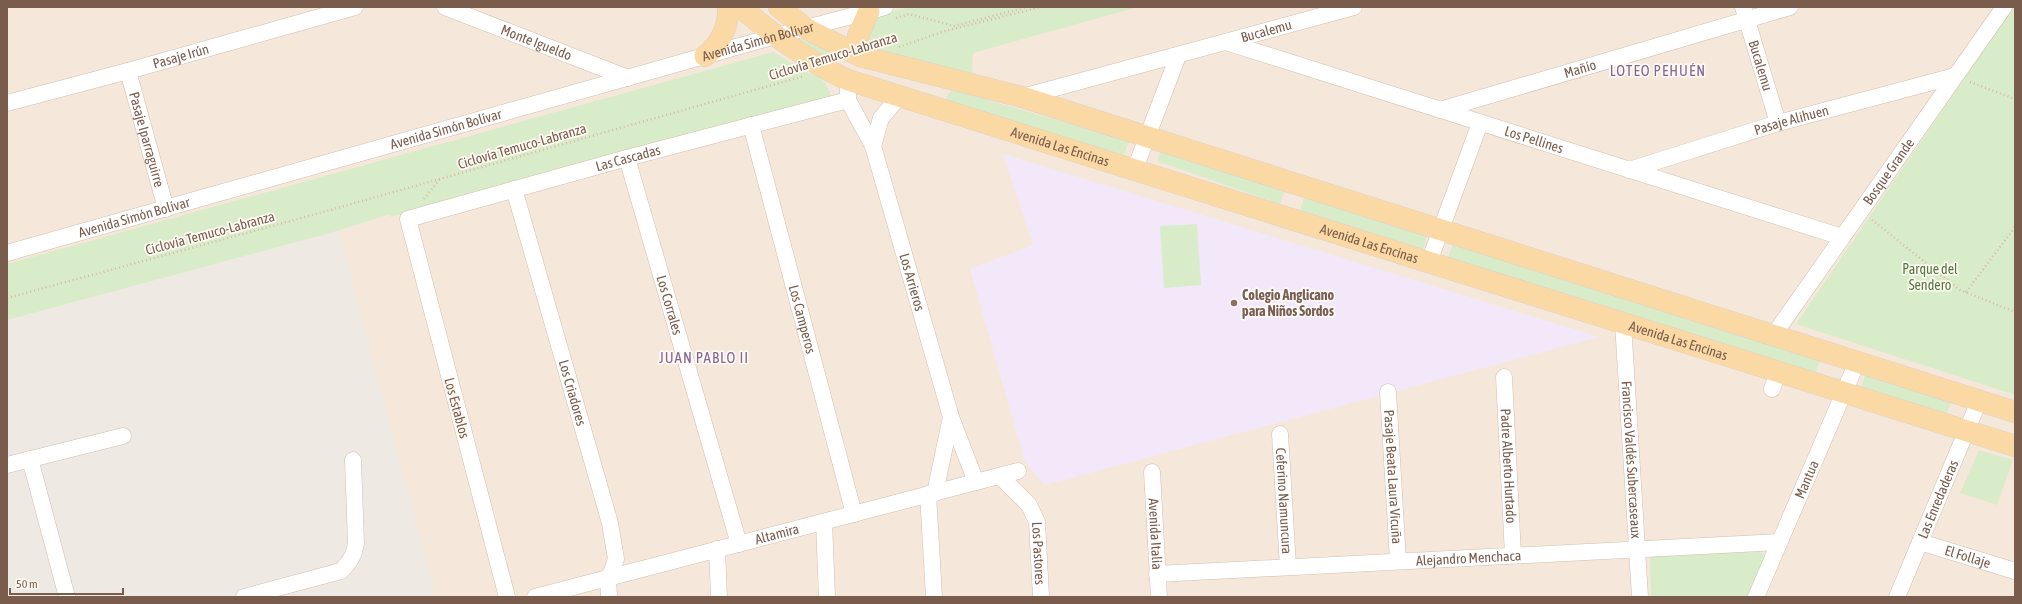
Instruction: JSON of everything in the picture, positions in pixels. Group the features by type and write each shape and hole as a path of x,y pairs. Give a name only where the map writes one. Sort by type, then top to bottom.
{"main road":[{"path":"705,56 714,48 724,32 728,7"},
{"name":"Avenida Las Encinas","path":"740,7 776,36 826,69 848,90 899,97 1135,169 1623,323 1775,381 1845,393 2015,446"},
{"path":"779,7 805,28 860,56 1022,97 2015,412"},
{"path":"860,56 858,36 881,12"}],"street":[{"name":"Pasaje Irún","path":"7,103 128,71 355,7"},
{"name":"Monte Igueldo","path":"445,7 628,78"},
{"name":"Bucalemu","path":"1022,97 1178,56 1354,7"},
{"name":"Mañío","path":"1440,110 1745,13 1790,7"},
{"name":"Bosque Grande","path":"1774,336 2004,7"},
{"name":"Avenida Simón Bolívar","path":"7,253 805,28 881,12"},
{"name":"Bucalemu","path":"1745,13 1778,124"},
{"name":"Los Pellines","path":"1226,42 1842,238"},
{"path":"1135,169 1178,56"},
{"name":"Pasaje Iparraguirre","path":"128,71 166,209"},
{"name":"Pasaje Alihuen","path":"1629,170 1778,124 1955,76"},
{"name":"Las Cascadas","path":"408,219 627,158 751,126 848,90"},
{"name":"Los Arrieros","path":"848,90 873,146 951,417 976,482"},
{"path":"873,146 880,118 899,97"},
{"path":"1429,262 1480,123"},
{"name":"Los Camperos","path":"751,126 854,514"},
{"name":"Los Corrales","path":"627,158 739,544"},
{"name":"Los Criadores","path":"514,189 610,523 616,559 608,578 609,597"},
{"name":"Los Establos","path":"408,219 507,597"},
{"name":"Francisco Valdés Subercaseaux","path":"1623,323 1640,597"},
{"name":"Mantua","path":"1756,597 1845,393 1856,362"},
{"name":"Padre Alberto Hurtado","path":"1504,377 1513,555"},
{"name":"Pasaje Beata Laura Vicuña","path":"1388,392 1398,561"},
{"name":"Las Enredaderas","path":"1896,597 1979,401"},
{"name":"Los Arrieros","path":"934,597 932,493 951,417"},
{"name":"Ceferino Namuncura","path":"1280,434 1288,567"},
{"path":"7,465 123,436"},
{"path":"30,459 67,597"},
{"path":"244,597 341,571 350,562 354,554 356,543 353,460"},
{"name":"Altamira","path":"535,597 1018,471"},
{"name":"Avenida Italia","path":"1152,472 1159,597"},
{"name":"Los Pastores","path":"1000,476 1029,505 1037,522 1041,597"},
{"path":"824,522 827,597"},
{"name":"Alejandro Menchaca","path":"1157,574 1780,542"},
{"name":"El Follaje","path":"1920,542 2015,571"},
{"path":"717,549 720,597"}],"path":[{"path":"881,12 909,14 954,26 1027,7"},
{"name":"Ciclovía Temuco-Labranza","path":"897,48 945,31 1040,7"},
{"name":"Ciclovía Temuco-Labranza","path":"7,298 309,216 826,69"},
{"path":"1955,76 2015,99"},
{"path":"1861,210 1960,290 2015,312"},
{"path":"1966,292 2015,228"}],"shaded area":[{"path":"7,7 2015,7 2015,597 7,597"},
{"name":"Colegio Anglicano para Niños Sordos","path":"1003,154 1599,337 1045,485 1025,462 970,269 1033,245"},
{"path":"337,231 339,233 436,597 7,597 7,320"}],"green space":[{"path":"909,7 1138,7 973,53 972,77 869,50 864,32 875,16"},
{"name":"Parque del Sendero","path":"2013,7 2015,7 2015,395 1796,324"},
{"path":"805,38 840,58 827,61 796,41"},
{"path":"773,52 810,74 814,74 821,78 827,86 831,97 391,217 390,214 337,231 7,320 7,264"},
{"path":"953,90 1130,141 1121,159 944,104 948,94"},
{"path":"1162,147 1285,189 1280,204 1157,161"},
{"path":"1305,195 1428,232 1423,249 1300,211"},
{"path":"1197,224 1201,285 1164,288 1160,226"},
{"path":"1454,242 1821,358 1814,376 1446,261"},
{"path":"1867,370 1953,397 1945,418 1859,392"},
{"path":"1979,450 2013,460 1997,505 1960,493"},
{"path":"1759,552 1766,555 1748,597 1651,597 1650,555"}],"place":[{"name":"Colegio Anglicano para Niños Sordos","path":"1234,303"}],"district":[{"name":"LOTEO PEHUÉN","path":"1658,70"},
{"name":"JUAN PABLO II","path":"704,357"}]}
